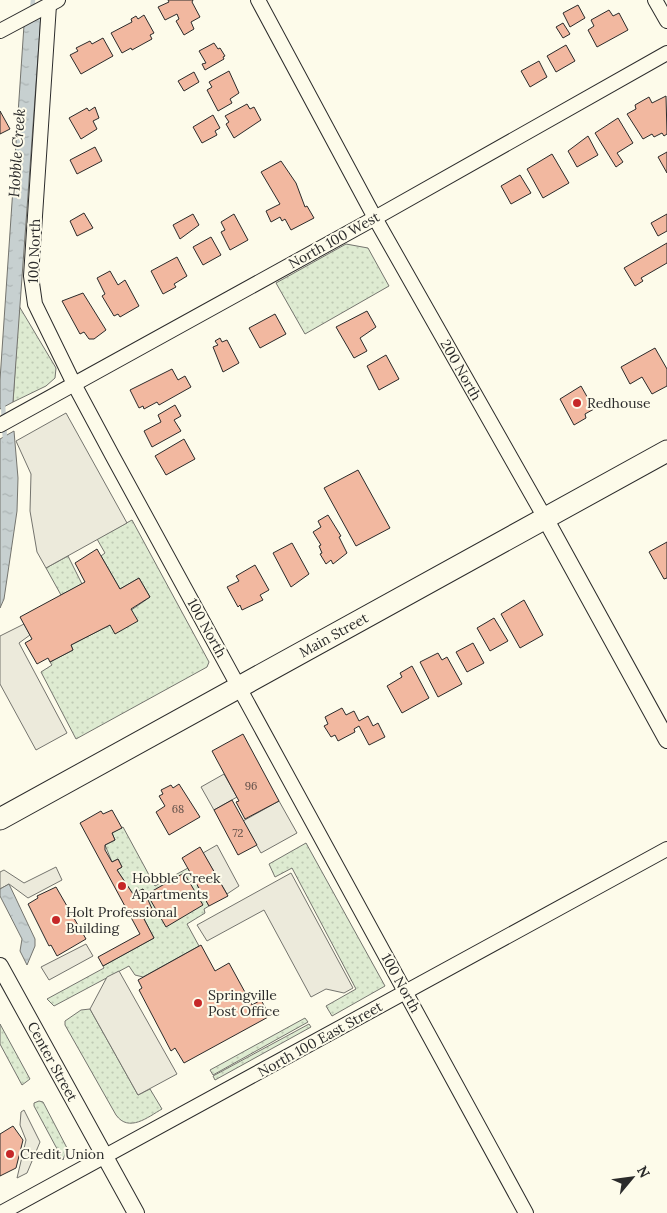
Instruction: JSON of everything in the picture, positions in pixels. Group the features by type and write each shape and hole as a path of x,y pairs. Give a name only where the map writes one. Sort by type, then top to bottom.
{"main road":[{"name":"Main Street","path":"0,818 667,451"}],"street":[{"name":"200 North","path":"258,0 375,218 545,518 667,740"},
{"path":"655,0 667,21"},
{"path":"0,31 54,2"},
{"name":"100 North","path":"54,2 31,276 35,304 74,384 526,1213"},
{"name":"North 100 West","path":"0,425 375,218 667,53"},
{"name":"North 100 East Street","path":"1,1213 667,849"},
{"name":"Center Street","path":"0,966 136,1213"}],"green space":[{"path":"346,244 368,248 389,286 305,334 276,283"},
{"path":"19,306 56,368 55,378 46,386 13,402"},
{"path":"132,520 209,662 207,667 76,739 41,672 52,665 50,662 73,650 71,645 110,625 150,597 139,578 120,589 101,556 105,553 97,539"},
{"path":"68,556 82,584 61,595 46,568"},
{"path":"123,827 155,886 188,868 209,906 204,909 205,913 187,924 199,946 143,977 135,975 129,966 54,1006 47,999 154,938 144,919 147,897 143,889 133,894 117,870 122,867 118,859 112,862 105,845 115,840 112,833"},
{"path":"306,843 385,986 332,1016 326,1006 356,989 292,868 275,877 269,864"},
{"path":"90,1009 138,1095 150,1089 162,1109 139,1122 133,1123 127,1123 116,1115 65,1025 65,1021 81,1010"},
{"path":"305,1018 308,1022 213,1075 210,1070"},
{"path":"0,1024 30,1079 22,1085 0,1044"},
{"path":"309,1024 311,1027 215,1080 213,1076"},
{"path":"43,1102 67,1148 63,1160 34,1106 34,1103"}],"shaded area":[{"path":"66,413 127,523 46,568 37,552 30,511 31,474 16,441"},
{"path":"24,624 30,635 19,643 67,733 36,750 0,684 0,636"},
{"path":"224,774 237,797 214,810 201,787"},
{"path":"279,801 297,833 261,853 243,821"},
{"path":"217,845 239,886 227,894 203,853"},
{"path":"56,867 62,880 28,898 9,884 0,889 0,872 4,870 24,883"},
{"path":"291,873 353,988 344,993 326,989 311,997 264,910 207,941 197,925"},
{"path":"86,944 93,956 49,980 41,967"},
{"path":"119,971 177,1074 138,1095 90,1009 107,977"},
{"path":"24,1110 40,1142 27,1173 17,1178 26,1140 20,1125 21,1112"}],"water":[{"path":"41,15 13,402 0,409 0,380 24,25"},
{"path":"14,431 18,478 17,511 4,599 0,608 0,439"},
{"path":"9,884 35,939 35,946 27,965 20,951 22,939 0,896 0,889"}],"building":[{"path":"168,0 193,0 192,2 200,17 191,22 194,29 184,35 176,21 179,19 177,14 165,20 158,7 169,2"},
{"path":"578,5 585,18 570,27 563,13"},
{"path":"609,10 613,16 619,13 628,30 597,47 588,30 594,26 591,20"},
{"path":"144,15 154,33 150,35 152,39 132,50 131,48 122,53 111,33 132,22 131,19 136,16 138,19"},
{"path":"563,23 570,34 563,38 556,27"},
{"path":"103,38 113,56 81,74 70,55 78,51 76,48 90,41 92,44"},
{"path":"214,43 225,56 223,57 224,59 205,70 202,64 206,63 199,51"},
{"path":"566,45 575,61 556,72 547,56"},
{"path":"539,61 547,77 530,87 521,71"},
{"path":"229,71 239,93 230,99 232,103 218,111 207,90 212,87 209,82"},
{"path":"194,72 199,82 184,91 178,81"},
{"path":"666,96 667,134 664,136 662,133 654,137 652,134 643,139 627,114 636,109 635,105 649,97 652,103"},
{"path":"247,104 250,109 254,107 261,120 234,138 226,124 229,122 225,116"},
{"path":"95,107 99,118 93,121 97,129 81,139 69,118 87,108 89,111"},
{"path":"0,111 10,129 0,134"},
{"path":"213,115 220,128 215,131 217,135 202,143 193,127"},
{"path":"618,118 633,143 617,153 623,162 616,167 595,133"},
{"path":"588,136 598,155 577,167 568,151"},
{"path":"95,147 102,161 77,174 70,160"},
{"path":"667,152 667,173 658,157"},
{"path":"552,154 569,183 543,198 527,169"},
{"path":"281,161 296,183 305,207 307,206 314,218 291,230 285,219 282,221 280,217 271,222 266,211 280,204 261,172"},
{"path":"520,175 531,193 511,204 501,186"},
{"path":"84,213 93,228 77,236 70,221"},
{"path":"193,214 199,225 180,239 173,225"},
{"path":"234,214 248,240 230,250 221,232 225,230 221,222"},
{"path":"667,214 667,231 658,236 651,223"},
{"path":"211,237 221,255 203,265 193,247"},
{"path":"667,243 667,263 641,278 643,281 635,286 624,268"},
{"path":"177,257 187,276 174,284 176,287 163,294 151,271"},
{"path":"110,271 118,285 125,280 139,306 120,317 118,314 114,316 102,296 105,294 97,278"},
{"path":"83,293 106,330 94,339 89,339 84,332 80,334 62,301"},
{"path":"367,311 376,327 360,338 367,351 354,358 336,327"},
{"path":"275,314 286,334 260,348 249,328"},
{"path":"220,338 222,342 227,340 239,363 223,372 213,347 218,345 215,341"},
{"path":"655,348 667,369 667,386 652,394 642,377 630,384 621,367"},
{"path":"386,355 399,379 379,390 367,366"},
{"path":"172,369 178,380 185,376 191,387 159,405 157,402 144,409 143,406 139,408 130,390"},
{"name":"Redhouse","path":"581,386 594,409 585,414 586,418 574,425 560,399"},
{"path":"175,405 181,416 174,420 181,431 152,447 144,431 161,422 158,415"},
{"path":"184,439 195,459 166,475 155,456"},
{"path":"358,470 390,528 356,546 324,488"},
{"path":"328,515 341,536 339,537 347,553 333,564 331,560 326,564 320,554 322,553 319,546 321,545 313,532 321,527 318,521"},
{"path":"667,542 667,578 664,579 649,552"},
{"path":"292,543 309,574 291,587 273,553"},
{"path":"97,549 120,589 139,578 150,597 131,609 138,621 115,634 110,625 71,645 73,650 50,662 48,658 37,664 25,643 32,639 20,617 85,582 75,563"},
{"path":"255,565 269,590 260,595 263,600 242,610 240,605 238,607 227,587 239,581 236,576"},
{"path":"524,600 543,635 520,648 501,614"},
{"path":"494,618 508,641 490,651 477,628"},
{"path":"473,643 484,663 467,672 456,652"},
{"path":"438,653 442,660 447,657 462,684 438,697 420,662"},
{"path":"412,666 429,698 402,713 387,686 402,677 400,673"},
{"path":"342,708 346,715 354,711 359,721 368,716 373,726 378,723 385,737 369,745 359,726 354,729 355,732 338,741 335,735 331,737 324,726 328,724 325,717"},
{"path":"243,734 279,801 245,819 236,802 239,801 212,751"},
{"path":"179,784 200,817 169,835 156,812 165,806 159,796 163,794 161,790 171,785 173,788"},
{"path":"232,800 257,845 238,855 214,810"},
{"name":"Hobble Creek Apartments","path":"112,810 122,828 112,833 115,840 105,845 105,850 112,862 118,859 122,867 117,870 133,894 143,889 154,913 144,919 154,938 103,966 98,957 140,934 80,823 101,811 103,814"},
{"path":"200,847 228,896 209,906 182,858"},
{"path":"184,873 203,905 166,927 147,894"},
{"name":"Holt Professional Building","path":"56,887 86,939 57,956 51,945 49,946 28,904 38,898 37,896"},
{"name":"Springville Post Office","path":"201,945 215,971 229,963 252,1005 261,1000 270,1016 184,1063 175,1048 171,1051 139,990 142,988 138,980"},
{"name":"Credit Union","path":"13,1126 23,1140 16,1168 0,1176 0,1134"}],"waterway":[{"name":"Hobble Creek","path":"32,10 33,0"},
{"name":"Hobble Creek","path":"3,404 5,441"}],"place":[{"name":"Redhouse","path":"577,403"},
{"name":"Hobble Creek Apartments","path":"122,886"},
{"name":"Holt Professional Building","path":"56,920"},
{"name":"Springville Post Office","path":"198,1003"},
{"name":"Credit Union","path":"10,1154"}]}
